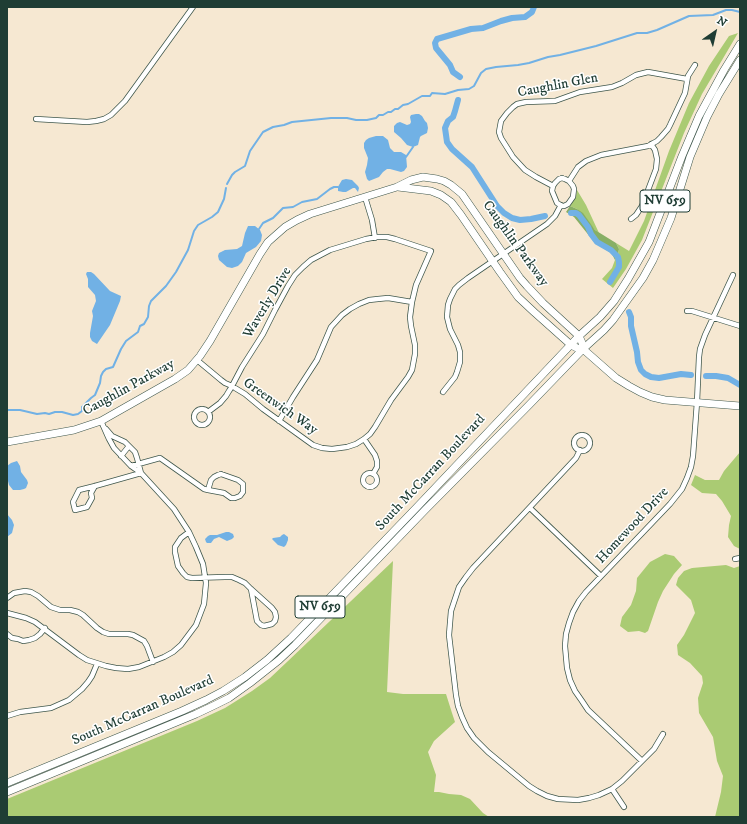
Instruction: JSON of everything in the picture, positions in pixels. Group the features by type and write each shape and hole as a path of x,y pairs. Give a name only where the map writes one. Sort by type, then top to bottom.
{"main road":[{"name":"South McCarran Boulevard","path":"7,783 206,700 245,677 267,660 291,638 614,301 628,280 649,242 699,116 717,81 740,44"},
{"name":"South McCarran Boulevard","path":"7,792 196,714 229,698 267,670 295,645 425,510 613,320 639,284 663,238 671,218 690,157 707,117 740,60"},
{"name":"Caughlin Parkway","path":"7,442 74,430 101,421 175,379 188,370 198,360 260,254 274,237 285,227 303,217 397,187 411,180 422,177 437,179 457,189 466,199 503,254 527,286 551,311 579,336"},
{"name":"Caughlin Parkway","path":"397,187 436,192 446,198 456,208 518,297 571,345 579,349 583,349"},
{"path":"579,336 584,345 583,349 616,378 640,392 665,400 740,406"}],"street":[{"path":"36,120 87,122 104,119 111,115 125,101 193,7"},
{"path":"569,181 578,168 591,158 643,147 651,144 661,137 668,129 685,93 687,79 695,65"},
{"name":"Caughlin Glen","path":"553,186 525,170 501,138 499,132 502,121 513,106 526,102 555,101 580,92 612,87 636,75 644,73 654,73 687,79"},
{"path":"631,219 636,215 642,206 656,169 657,159 655,150 651,144"},
{"path":"443,392 455,378 460,362 458,345 450,329 447,317 450,299 459,285 547,224 561,206 566,205 574,194 574,189 569,181 565,179 559,179 555,182 552,191 557,203 561,206"},
{"path":"365,197 372,220 374,238"},
{"name":"Waverly Drive","path":"208,412 220,403 226,396 263,334 288,286 295,275 312,260 330,250 374,238 387,237 431,251"},
{"name":"Greenwich Way","path":"198,360 221,380 245,394 263,410 314,445 332,449 356,444 370,434 376,427 391,400 412,370 415,354 415,345 410,317 412,302 416,285 431,251"},
{"name":"Homewood Drive","path":"642,761 588,710 575,691 567,668 565,646 566,634 573,612 586,592 670,504 682,489 687,478 693,456 700,349 705,335 733,276"},
{"path":"279,421 317,360 331,327 342,315 359,304 369,300 388,298 412,302"},
{"path":"687,311 692,311 740,326"},
{"path":"101,421 112,436 126,442 135,452 141,473"},
{"path":"7,612 36,622 79,655 88,660 97,664 128,669 153,662 173,652 181,645 196,625 204,604 206,583 204,564 188,532 174,509 141,473 131,466 114,448 101,421"},
{"path":"364,439 375,455 377,461 377,467 373,474"},
{"path":"121,456 129,446"},
{"path":"580,450 576,458 473,568 462,582 451,611 449,635 458,706 468,728 474,738 482,746 529,786 547,796 558,799 578,800 589,798 612,789 654,749 663,734"},
{"path":"131,466 160,458 204,489 208,490 220,492 231,498 240,496 243,492 243,484 232,477 221,474 211,480 208,490"},
{"path":"94,486 91,493 92,498 87,507 75,510 73,502 79,490 141,473"},
{"path":"530,508 601,576"},
{"path":"188,532 181,538 175,547 178,566 183,573 192,578 232,577 245,583 275,612 276,617 272,624 264,626 257,621 251,589"},
{"path":"7,598 14,593 25,591 31,592 51,607 60,610 78,612 103,632 109,634 133,635 144,641 153,662"},
{"path":"7,634 12,638 29,640 35,638 45,628"},
{"path":"7,716 20,712 50,708 76,696 92,676 97,664"},
{"path":"612,789 624,807"}],"green space":[{"path":"738,33 702,94 684,133 642,240 626,269 613,288 602,279 612,268 618,254 619,249 616,243 629,251 644,221 669,151 689,103 709,66 729,36"},
{"path":"577,190 599,233 577,209 570,206 576,196"},
{"path":"570,206 583,213 595,230 616,243 619,249 615,260 611,253 595,243 574,217 566,212"},
{"path":"740,452 740,549 734,546 728,537 731,516 722,501 716,494 702,493 691,485 695,475 705,480 719,480 724,471"},
{"path":"665,554 674,556 682,565 663,591 648,631 645,633 639,631 628,632 620,626 622,617 631,605 636,591 637,578 650,562"},
{"path":"393,561 387,692 403,694 446,694 455,722 434,741 428,752 436,775 434,792 461,795 470,799 483,813 489,817 7,817 7,799 197,721 225,708 252,691 270,678"},
{"path":"726,565 734,568 740,566 740,817 715,817 723,776 717,761 713,737 699,713 698,698 703,683 702,676 690,663 678,655 677,645 695,613 691,600 676,585 678,578 684,571 692,568"}],"water":[{"path":"416,114 422,116 427,123 428,128 427,133 420,137 418,145 413,147 407,145 394,132 394,126 400,122 407,125 410,124 411,115"},
{"path":"383,136 388,140 390,148 394,152 401,152 406,155 407,167 401,172 387,169 379,177 369,181 365,172 368,158 364,148 364,143 369,138"},
{"path":"342,180 352,180 358,186 358,192 355,188 346,192 338,191 338,187"},
{"path":"248,226 255,226 260,230 262,235 261,241 256,247 246,253 242,262 238,266 232,268 227,267 219,260 219,253 225,250 237,249 242,246"},
{"path":"87,272 94,274 110,291 121,296 110,325 97,344 92,341 90,337 93,316 92,311 96,301 95,295 88,287"},
{"path":"17,461 21,472 28,483 24,489 13,490 9,485 7,477 7,466"},
{"path":"7,514 14,525 12,533 7,537"},
{"path":"226,532 233,534 234,537 227,541 219,537 214,539 211,543 206,542 205,539 210,535 217,535"},
{"path":"284,534 288,537 288,540 284,547 278,545 272,539 280,537"}],"waterway":[{"path":"460,77 453,72 450,65 436,48 435,43 437,39 471,29 483,28 512,18 525,17 532,12 534,7"},
{"path":"227,184 232,175 245,166 250,151 263,132 273,127 292,122 331,118 347,118 356,120 376,118 379,115 383,115 398,109 422,96 430,96 432,93 445,94 458,90 469,89 474,86 481,73 486,69 529,63 596,46 637,33 647,33 689,16 713,15 726,10 740,12"},
{"path":"458,100 453,117 448,121 445,128 447,142 452,149 472,167 497,206 504,213 512,218 520,220 545,216"},
{"path":"406,157 413,147"},
{"path":"259,229 263,223 273,218 283,208 293,207 302,202 317,199 330,189 338,187"},
{"path":"7,410 20,410 37,414 62,412 73,415 82,411 82,407 95,395 103,372 106,369 113,367 126,341 138,332 140,326 144,324 148,317 151,301 166,286 176,272 188,250 194,231 198,225 218,212 224,199 226,188"},
{"path":"571,213 576,213 579,215 597,242 611,250 618,257 619,267 610,282"},
{"path":"629,312 638,362 641,370 651,377 659,378 681,374 691,375"},
{"path":"706,376 728,378 740,385"}]}
